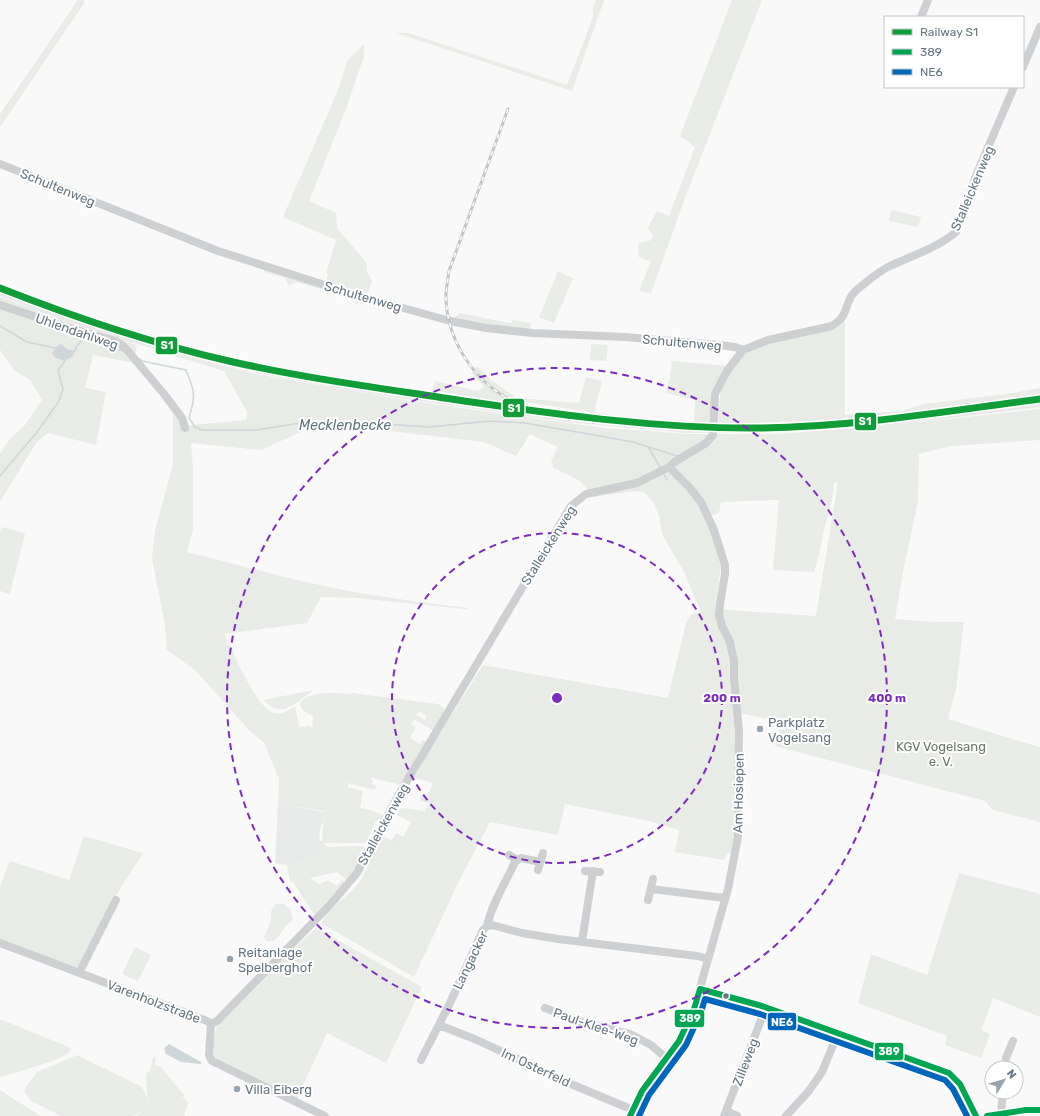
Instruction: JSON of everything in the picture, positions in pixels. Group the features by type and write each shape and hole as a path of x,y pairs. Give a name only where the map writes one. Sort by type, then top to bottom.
{"street":[{"path":"921,16 928,0"},
{"path":"1024,65 1040,27"},
{"name":"Stalleickenweg","path":"211,1024 217,1021 330,905 357,873 401,791 571,506 586,494 637,483 664,469 706,443 713,435 715,394 727,371 743,350 768,340 832,326 840,321 848,300 859,287 886,268 932,247 949,238 956,232 977,173 1014,88"},
{"name":"Schultenweg","path":"0,164 218,251 353,294 450,321 486,328 532,333 625,337 719,345 735,347 743,350"},
{"name":"Uhlendahlweg","path":"0,305 63,326 115,341 127,350 164,394 182,418 185,428"},
{"name":"Am Hosiepen","path":"631,1113 642,1091 685,1030 694,1009 725,898 738,837 740,770 739,731 733,652 719,615 725,565 714,530 701,502 689,487 664,469"},
{"path":"487,926 488,920 501,891 517,860 521,858 539,866 543,853"},
{"path":"510,855 517,860"},
{"path":"582,941 593,871"},
{"path":"648,900 653,879"},
{"path":"651,889 725,898"},
{"path":"79,973 116,900"},
{"name":"Langacker","path":"421,1060 483,930 487,926 492,925 522,933 708,958"},
{"name":"Varenholzstraße","path":"0,943 211,1024 209,1055 212,1061 325,1116"},
{"path":"700,989 766,1007 949,1073 960,1084 976,1116"},
{"name":"Zilleweg","path":"725,1114 766,1007"},
{"name":"Paul-Klee-Weg","path":"545,1008 584,1023 630,1034 650,1045 666,1058"},
{"name":"Im Osterfeld","path":"439,1025 477,1040 631,1113"},
{"path":"786,1116 808,1092 822,1072 838,1033"},
{"path":"1006,1060 1013,1041"},
{"path":"1001,1113 1002,1100"},
{"path":"986,1116 1026,1110 1040,1110"},
{"path":"725,1114 737,1116"}],"shaded area":[{"path":"0,286 96,322 180,347 241,361 350,381 569,414 652,422 711,425 778,424 866,419 1040,397 1040,407 891,425 780,433 686,433 568,422 350,390 261,374 200,360 117,339 57,318 0,296"},
{"path":"61,344 67,349 75,351 73,356 65,361 56,358 52,354 55,348"},
{"path":"416,715 437,727 434,731 414,719"},
{"path":"278,804 324,812 323,824 321,824 319,839 327,847 321,855 287,865 275,863"},
{"path":"396,833 404,837 399,845 379,839 381,835 391,840"},
{"path":"169,1044 201,1062 201,1064 181,1062 166,1054 164,1048"}],"green space":[{"path":"78,0 85,2 0,127 0,114"},
{"path":"596,0 604,0 572,91 396,33 409,33 567,85 593,17 593,8"},
{"path":"732,0 762,0 685,198 651,293 639,291 651,261 644,260 638,256 639,243 649,241 654,237 648,228 657,211 669,216 695,147 680,136"},
{"path":"364,44 364,56 347,106 309,201 336,213 337,228 366,262 367,271 372,281 366,298 357,304 344,296 297,282 289,286 284,277 266,273 260,265 325,285 328,274 326,273 336,240 283,217 338,90 347,61"},
{"path":"891,210 921,217 918,227 889,221"},
{"path":"558,271 573,278 554,323 539,317"},
{"path":"0,297 117,340 137,345 133,363 93,355 85,388 106,392 96,445 48,433 36,443 0,502 0,454 10,439 25,425 42,400 30,380 14,370 0,350"},
{"path":"460,313 509,323 513,320 531,323 530,330 450,321"},
{"path":"845,322 845,415 901,411 924,404 1014,393 1040,388 1040,396 920,412 836,420 719,424 718,419 721,386 745,353 779,340 836,329"},
{"path":"591,344 608,345 606,361 590,360"},
{"name":"KGV Vogelsang e. V.","path":"167,352 261,375 405,400 604,428 688,434 780,434 892,425 1040,409 1040,440 951,446 919,454 918,501 895,619 932,622 964,622 956,689 948,719 1040,747 1040,822 993,810 985,801 775,746 782,722 739,713 737,805 733,853 727,853 724,860 675,852 679,830 649,821 565,804 558,835 490,822 461,877 414,977 321,923 360,881 369,864 364,864 377,840 381,839 399,845 411,822 397,815 401,808 425,811 425,808 428,808 429,803 420,801 421,796 427,796 433,783 414,778 429,751 483,665 668,698 686,623 691,614 701,612 684,572 662,534 659,516 654,503 645,493 636,491 592,497 580,482 554,468 551,461 558,447 530,434 516,456 484,442 364,428 313,426 262,450 191,443 193,470 193,529 187,552 338,589 469,608 465,609 356,598 321,597 307,623 224,634 246,678 260,701 267,709 274,713 285,712 295,706 299,727 311,726 312,729 313,716 304,711 300,702 305,698 324,693 352,693 438,704 444,708 445,711 437,727 425,720 427,716 419,711 411,724 416,727 410,738 420,744 423,740 427,743 402,785 372,778 372,784 376,786 375,790 348,783 348,787 363,791 360,808 371,810 384,816 381,823 376,821 368,837 372,840 366,843 322,843 324,811 278,804 279,779 264,743 249,730 195,670 167,650 165,625 152,559 155,531 173,464 173,410 182,426 246,420 247,412 224,371 169,354","holes":["669,468 690,487 712,515 719,513 721,502 779,500 773,570 814,572 831,507 834,483 838,482 816,616 715,609 721,566 717,546 700,506"]},
{"path":"672,361 727,366 710,425 649,421 605,416 584,411 520,401 512,404 432,390 435,381 478,391 484,387 472,373 477,366 491,380 517,398 579,403 586,377 602,381 594,412 639,419 694,421 695,400 666,393"},
{"path":"2,527 25,533 10,594 0,591 0,531"},
{"path":"314,690 292,706 282,709 273,708 263,700"},
{"path":"84,836 143,853 117,894 78,966 75,968 0,940 0,886 10,861 69,880"},
{"path":"361,846 365,848 366,852 348,881 337,872 310,878 319,884 328,880 337,886 342,880 346,883 315,916 293,882 297,881 290,882 287,865 321,855 327,847"},
{"path":"959,873 1040,894 1040,1017 993,998 981,1030 990,1034 981,1058 945,1045 947,1036 858,1003 871,954 927,975"},
{"path":"276,904 284,904 291,910 293,920 287,924 274,941 267,941 264,937 271,921 271,911"},
{"path":"316,928 422,987 386,1063 327,1033 297,1099 217,1061 213,1052 213,1042 218,1022"},
{"path":"135,947 151,955 138,981 122,974"},
{"path":"0,1019 71,1048 70,1051 64,1056 56,1059 0,1077"},
{"path":"77,1055 142,1087 147,1097 148,1108 146,1075 151,1068 153,1057 156,1058 155,1064 160,1066 184,1095 183,1098 188,1102 184,1116 136,1116 146,1109 133,1116 61,1116 31,1101 24,1090 37,1072"},
{"path":"0,1090 36,1113 41,1116 0,1116"}],"waterway":[{"path":"0,326 27,342 55,348"},
{"name":"Mecklenbecke","path":"75,351 76,347 83,339 97,341 123,351"},
{"name":"Mecklenbecke","path":"140,359 142,361 186,370 194,394 189,418 195,427 202,430 256,430 301,423 384,424 429,427 490,421 525,423 633,442 677,456"},
{"path":"0,476 37,432 59,401 63,389 58,370 65,361"},
{"path":"649,448 660,467"},
{"path":"663,473 667,480"}],"railway":[{"path":"508,109 449,271 446,292 447,308 455,338 470,365 480,377 492,388 517,403 554,413"}],"rail line":[{"name":"S1","path":"0,288 57,310 144,339 203,355 290,374 501,406 649,424 723,428 830,425 900,418 1040,399"}],"transit line":[{"name":"389","path":"630,1116 642,1091 679,1041 694,1009 700,989 762,1006 949,1073 960,1084 976,1116"},
{"name":"NE6","path":"639,1116 649,1095 686,1045 701,1012 705,999 760,1014 945,1080 953,1089 967,1116"},
{"name":"389","path":"987,1116 1026,1110 1040,1110"}],"place":[{"name":"Parkplatz Vogelsang","path":"760,729"},
{"name":"Reitanlage Spelberghof","path":"230,959"},
{"name":"Villa Eiberg","path":"237,1089"}]}
